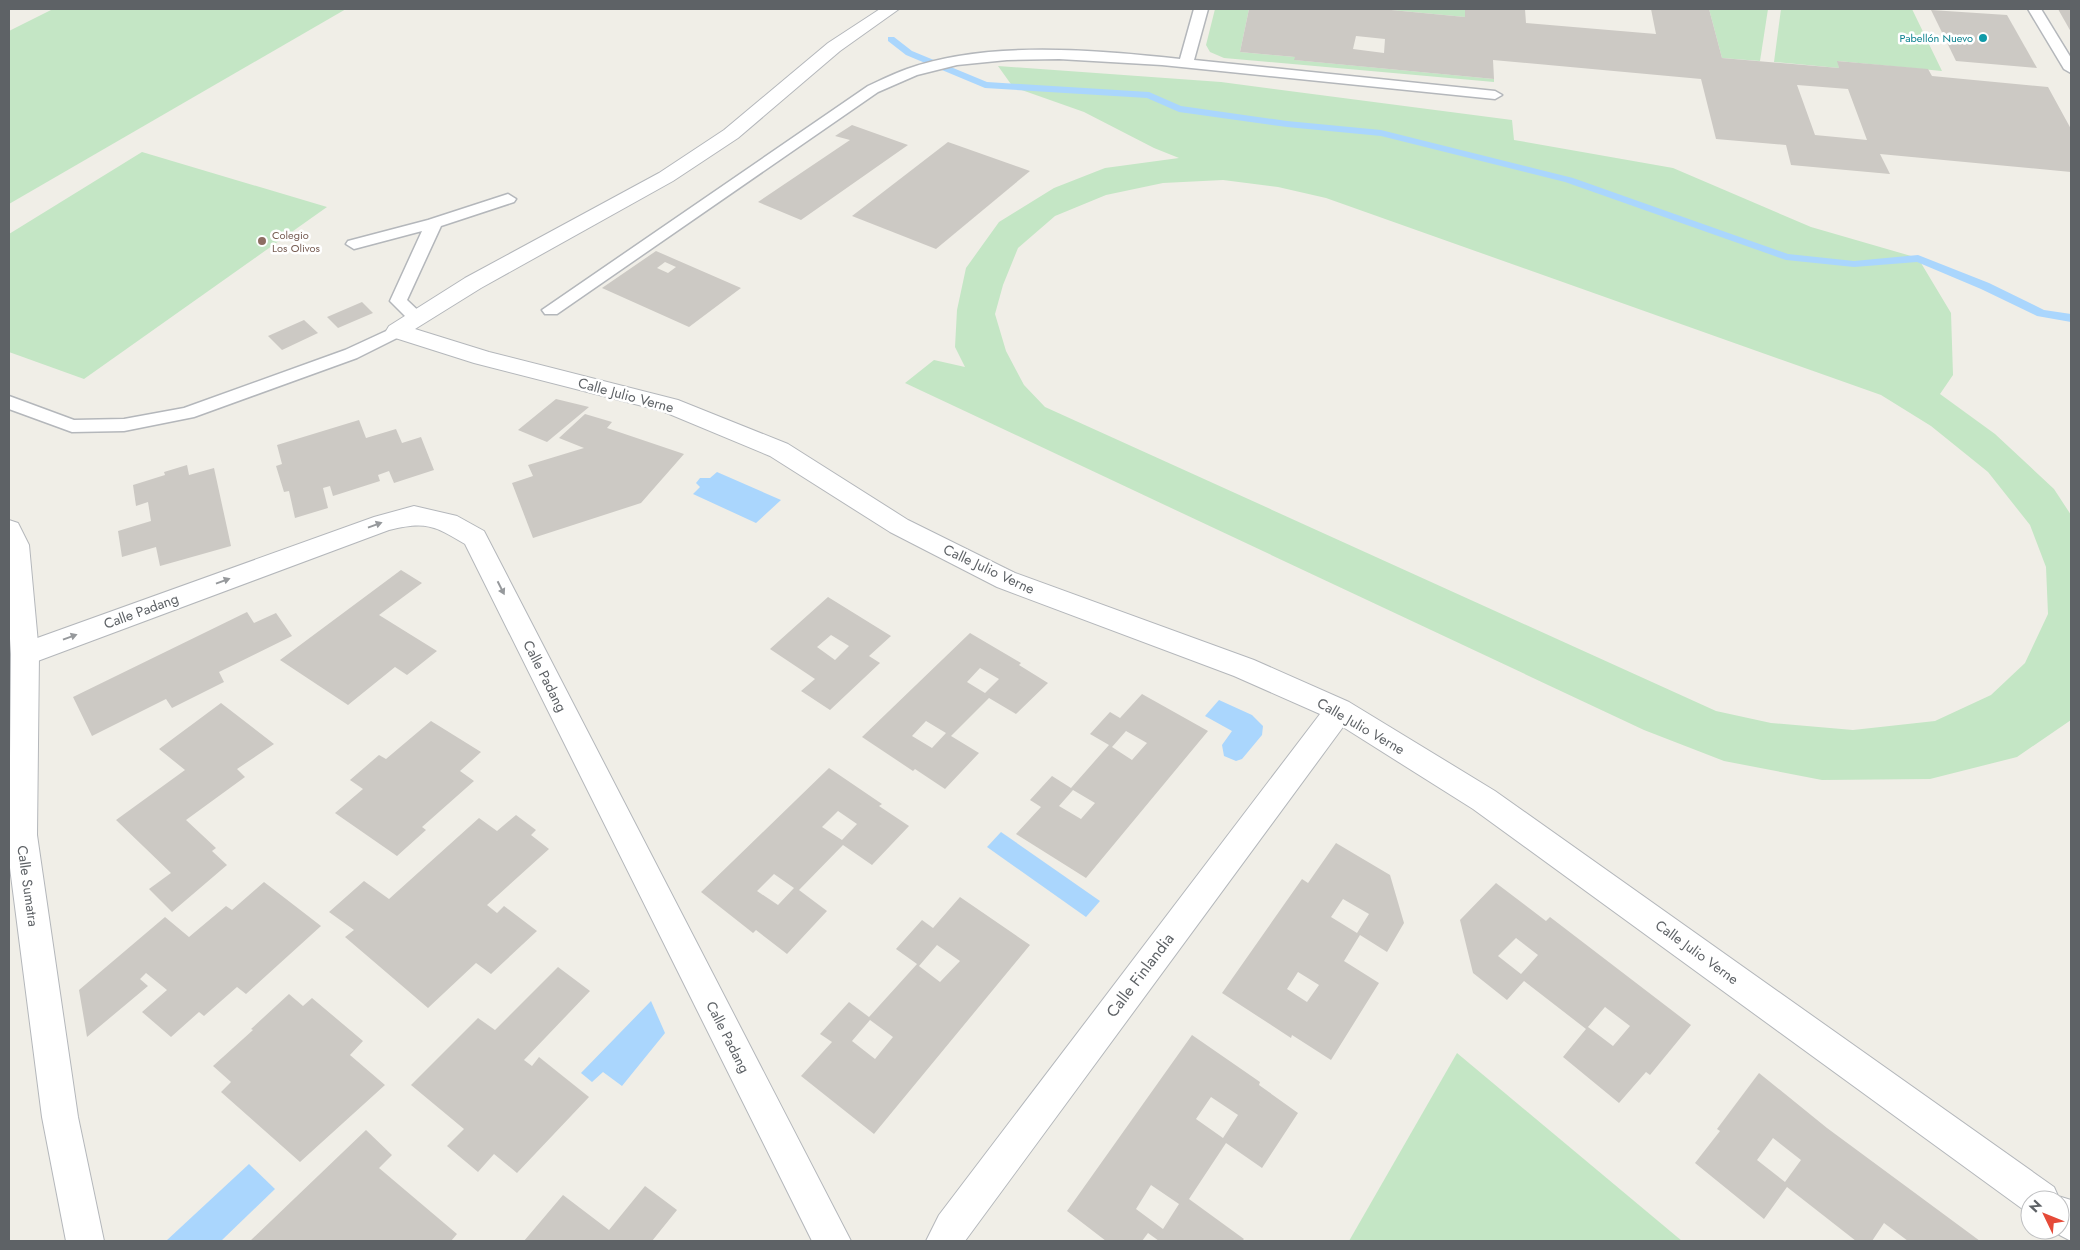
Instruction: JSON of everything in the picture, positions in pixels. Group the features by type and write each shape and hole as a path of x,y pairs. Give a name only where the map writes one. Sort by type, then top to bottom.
{"street":[{"path":"407,324 473,283 666,177 731,134 834,47 891,9"},
{"name":"Calle Julio Verne","path":"407,324 482,358 670,405 779,450 899,526 1006,580 1244,668 1339,710 1484,800 2027,1190"},
{"name":"Calle Padang","path":"24,654 383,523 414,515 448,522 475,538 832,1241"},
{"name":"Calle Sumatra","path":"9,529 16,545 24,654 21,834 60,1118 85,1241"},
{"name":"Calle Finlandia","path":"945,1241 952,1228 1339,710"}],"lane":[{"path":"1186,64 1201,9"},
{"path":"2034,9 2071,69"},
{"path":"551,310 873,89 886,81 918,70 992,56 1066,56 1186,64 1495,95"},
{"path":"354,244 508,199"},
{"path":"9,402 72,426 124,425 187,413 351,354 407,324 398,302 434,222"}],"green space":[{"path":"53,9 346,9 9,204 9,31"},
{"path":"1215,9 1249,9 1240,52 1295,57 1295,60 1494,79 1494,82 1224,58 1210,52 1206,45"},
{"path":"1381,9 1465,9 1465,17"},
{"path":"1709,9 1768,9 1760,61 1722,58"},
{"path":"1781,9 1912,9 1942,71 1838,61 1839,68 1774,62"},
{"path":"998,66 1221,82 1512,120 1514,140 1673,168 1811,227 1918,258 1951,313 1953,375 1940,394 1995,434 2054,489 2071,515 2071,720 2017,757 1930,779 1822,780 1724,761 1644,730 905,383 934,360 965,367 955,347 957,310 966,268 999,222 1054,188 1105,168 1179,158 1154,148 1084,112 1013,87","holes":["1223,180 1278,187 1326,198 1881,395 1931,426 1988,472 2030,525 2046,567 2048,614 2025,663 1991,695 1935,721 1853,730 1771,723 1716,711 1045,407 1024,385 1006,351 995,314 1003,285 1018,248 1055,216 1106,195 1163,183"]},
{"path":"142,152 327,207 84,379 9,352 9,234"},
{"path":"1457,1053 1682,1241 1349,1241"}],"water":[{"path":"717,472 781,500 756,523 693,494 700,487 696,483 700,478 710,478"},
{"path":"1219,700 1252,715 1263,726 1262,735 1242,759 1236,761 1224,756 1222,745 1232,731 1205,716"},
{"path":"1001,832 1100,901 1086,917 987,847"},
{"path":"651,1001 665,1033 622,1086 603,1072 592,1082 581,1073"},
{"path":"249,1164 275,1189 221,1241 166,1241"}],"building":[{"path":"1249,9 1381,9 1465,17 1465,9 1525,9 1526,23 1656,34 1651,9 1709,9 1722,58 1839,68 1837,61 1928,69 1932,76 2048,87 2071,129 2071,172 1880,154 1890,174 1791,165 1786,145 1716,139 1701,79 1493,60 1494,79 1294,60 1295,57 1240,52","holes":["1356,36 1385,39 1384,53 1353,49","1797,85 1848,89 1867,140 1815,135"]},
{"path":"2058,9 2071,9 2071,32"},
{"name":"Pabellón Nuevo","path":"1931,10 2007,15 2037,68 1956,61"},
{"path":"852,125 908,145 801,220 758,202 850,140 835,136"},
{"path":"948,142 1030,171 936,249 852,216"},
{"path":"656,251 741,288 689,327 602,288","holes":["665,262 676,267 668,273 657,268"]},
{"path":"362,302 373,313 338,328 327,317"},
{"path":"304,320 318,333 282,350 268,336"},
{"path":"556,399 589,407 547,442 518,430"},
{"path":"585,414 612,422 607,428 684,454 641,503 533,538 512,483 533,476 528,465 584,448 559,438"},
{"path":"359,420 366,438 396,429 402,443 421,437 434,470 394,483 389,471 378,475 380,481 333,496 330,486 323,488 328,508 295,518 289,491 284,492 276,466 282,464 277,445"},
{"path":"187,465 189,475 214,468 231,546 160,566 156,547 122,557 118,531 151,521 148,502 136,506 133,485 165,475 164,472"},
{"path":"401,570 422,583 379,615 437,651 407,675 395,667 348,705 280,660"},
{"path":"828,597 891,636 869,656 880,663 830,710 801,691 815,679 770,649","holes":["831,635 849,646 835,660 817,647"]},
{"path":"247,612 254,623 276,613 292,636 219,672 224,682 172,708 166,699 92,736 73,697"},
{"path":"970,633 1021,663 1019,665 1048,683 1016,714 989,698 951,736 979,753 945,789 915,769 913,771 862,737","holes":["980,668 999,679 985,693 967,682","926,721 946,733 932,748 912,736"]},
{"path":"1142,694 1208,731 1086,878 1016,834 1041,807 1030,800 1052,776 1071,788 1109,745 1090,734 1110,712 1120,718","holes":["1126,731 1147,743 1132,760 1112,747","1073,790 1095,803 1081,819 1059,806"]},
{"path":"221,703 274,744 237,769 245,777 186,820 216,848 212,851 227,865 172,912 149,889 171,873 116,820 185,770 159,749"},
{"path":"431,721 481,752 460,771 474,781 422,827 426,830 397,856 335,813 363,789 350,780 379,755 386,759"},
{"path":"829,768 882,804 879,806 909,826 872,865 843,845 799,890 827,911 787,954 756,930 753,933 701,892","holes":["838,811 857,824 842,840 822,827","774,874 794,888 778,905 757,891"]},
{"path":"516,815 536,830 531,835 549,849 487,905 497,913 504,906 537,931 491,974 476,963 428,1008 345,937 354,930 329,912 364,881 389,899 479,818 497,831"},
{"path":"1336,843 1390,875 1404,923 1387,952 1360,935 1344,961 1379,983 1331,1060 1292,1035 1291,1038 1222,993 1302,879 1308,883","holes":["1343,899 1369,914 1357,933 1331,917","1298,972 1319,985 1307,1002 1287,989"]},
{"path":"264,882 321,926 246,994 237,987 204,1016 199,1012 171,1037 142,1012 167,990 146,973 140,979 148,986 87,1037 79,990 165,917 189,937 226,906 232,910"},
{"path":"1496,883 1546,921 1550,917 1691,1025 1650,1075 1646,1072 1619,1103 1563,1057 1586,1029 1524,981 1507,1000 1473,973 1460,920","holes":["1516,938 1538,955 1521,974 1498,956","1605,1007 1630,1026 1613,1046 1588,1027"]},
{"path":"960,897 1030,945 874,1134 801,1076 832,1042 820,1034 849,1002 869,1017 917,964 896,949 922,920 933,928","holes":["937,945 960,961 940,982 919,966","870,1020 893,1037 875,1059 852,1041"]},
{"path":"558,967 590,991 524,1060 532,1066 539,1057 589,1097 517,1173 494,1154 478,1172 447,1146 464,1129 411,1085 478,1018 495,1030"},
{"path":"289,994 303,1006 312,998 363,1041 350,1055 385,1085 300,1162 221,1092 231,1082 213,1066"},
{"path":"1192,1035 1260,1082 1259,1085 1298,1113 1262,1168 1226,1143 1189,1199 1244,1239 1242,1241 1159,1241 1148,1233 1142,1241 1106,1241 1067,1211","holes":["1211,1097 1238,1115 1223,1138 1196,1119","1151,1185 1179,1204 1163,1229 1136,1209"]},
{"path":"1759,1073 1827,1128 1980,1241 1908,1241 1884,1223 1872,1241 1856,1241 1787,1187 1764,1219 1695,1163 1720,1131 1717,1129","holes":["1773,1138 1801,1160 1785,1182 1757,1160"]},
{"path":"366,1130 392,1155 379,1168 457,1234 451,1241 250,1241"},
{"path":"645,1186 677,1210 652,1241 524,1241 563,1195 609,1230"}],"waterway":[{"path":"891,39 909,53 985,85 1149,95 1179,109 1287,124 1381,133 1569,180 1786,257 1854,264 1918,258 1985,286 2041,313 2071,318"}],"place":[{"name":"Pabellón Nuevo","path":"1983,38"},
{"name":"Colegio Los Olivos","path":"262,241"}]}
